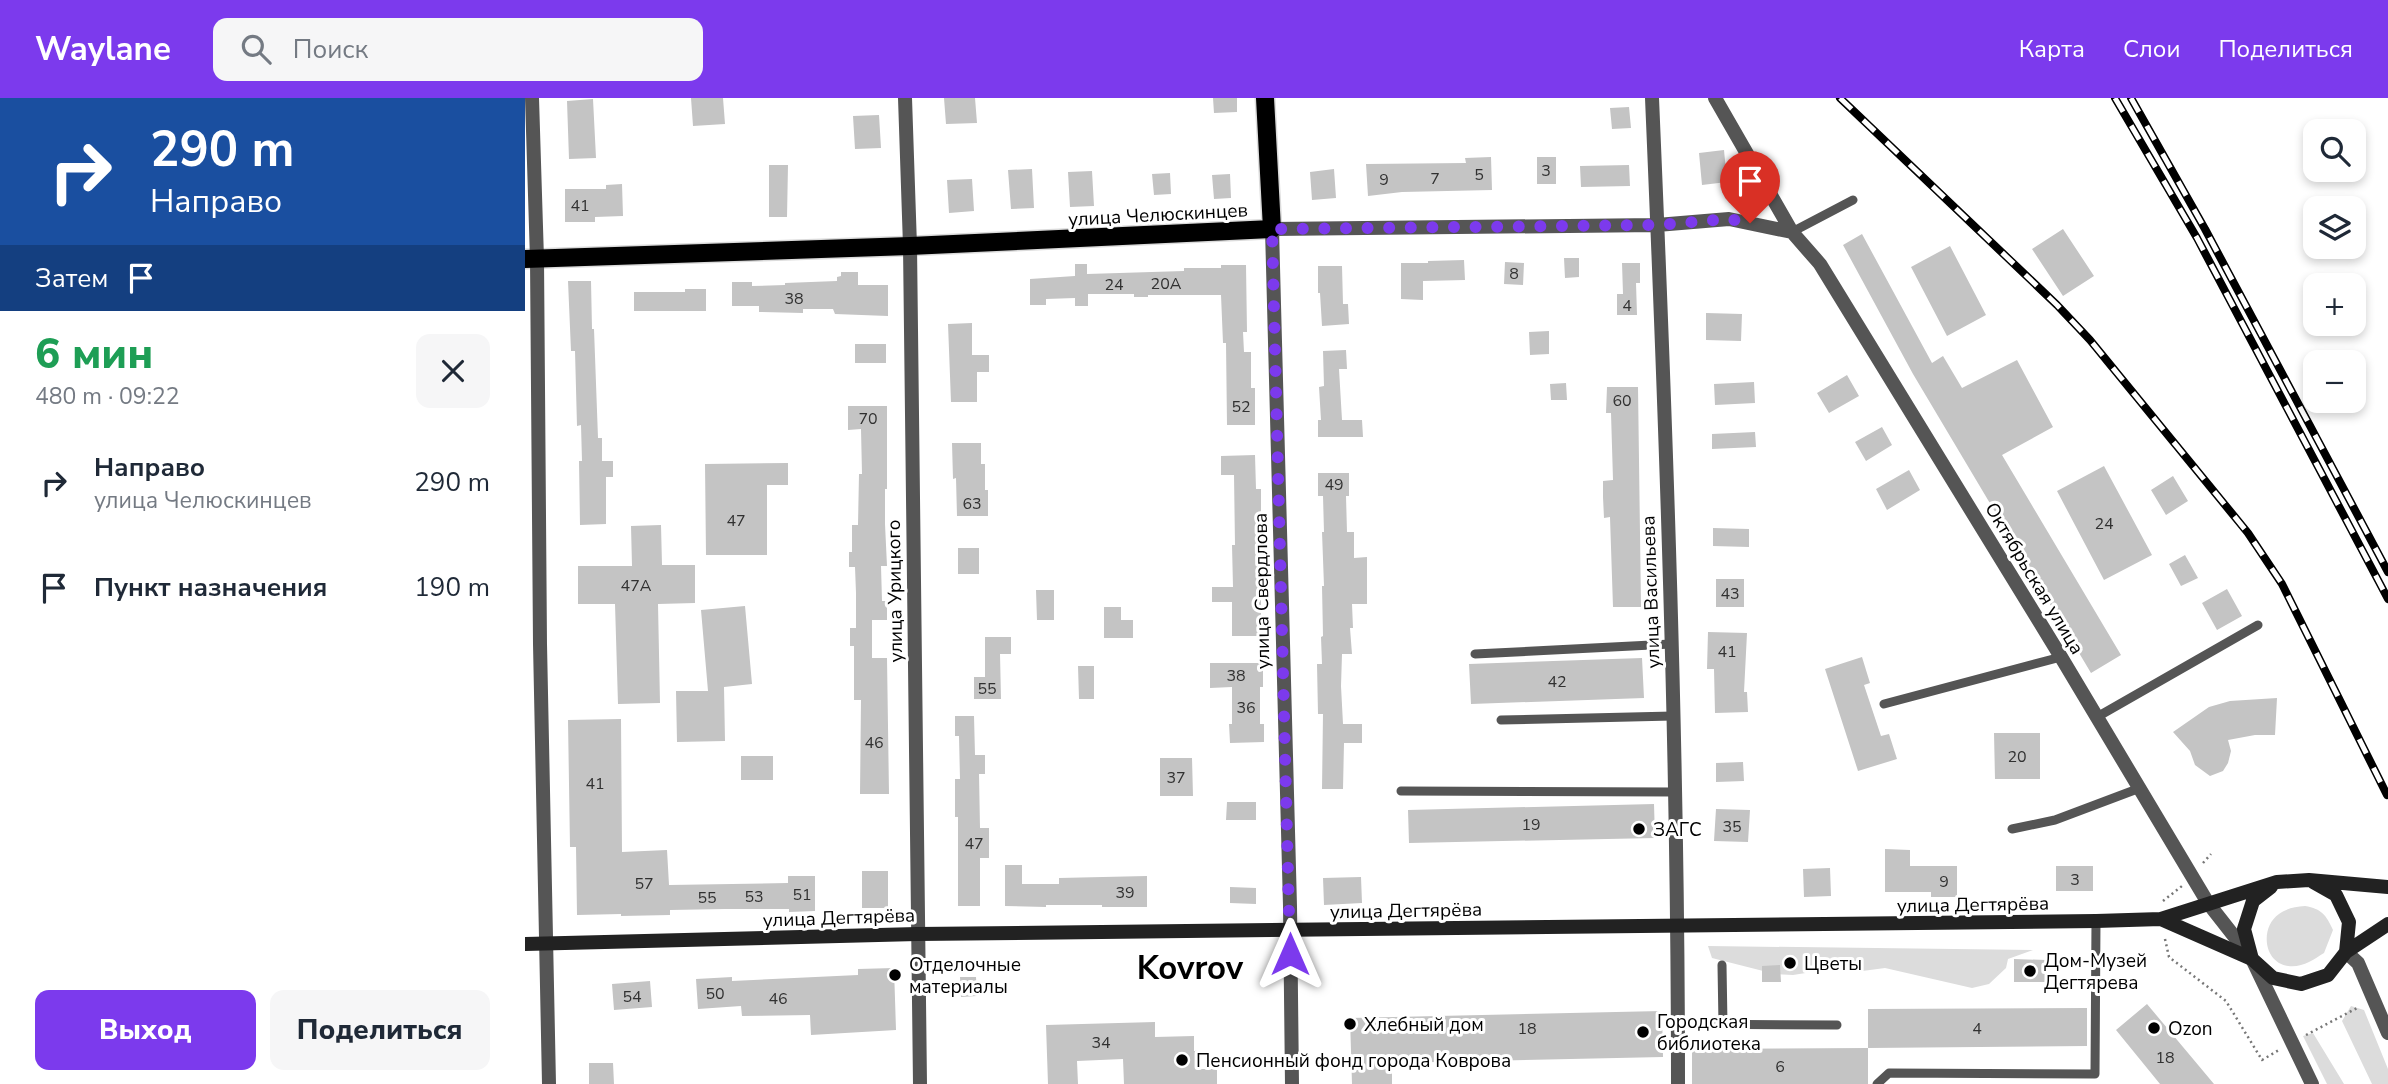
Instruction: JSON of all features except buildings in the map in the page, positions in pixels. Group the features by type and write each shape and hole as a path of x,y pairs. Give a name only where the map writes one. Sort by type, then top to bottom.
{"main road":[{"name":"улица Свердлова","path":"1265,98 1272,229"},
{"name":"улица Челюскинцев","path":"531,259 910,246 1272,229"},
{"path":"2309,880 2336,895 2349,922 2346,952"},
{"path":"2388,887 2309,880 2277,882 2253,901 2244,929 2252,959 2273,978 2301,984 2328,975 2346,952 2388,924"},
{"name":"улица Дегтярёва","path":"525,944 917,934 2161,919 2277,882"},
{"name":"улица Дегтярёва","path":"2161,919 2252,959"}],"street":[{"path":"532,98 531,259 549,1084"},
{"name":"улица Урицкого","path":"905,98 910,246 920,1084"},
{"name":"улица Васильева","path":"1652,98 1673,716 1678,926 1678,1084"},
{"name":"Октябрьская улица","path":"1715,98 1792,232 1820,264 2208,903 2252,959 2312,1084"},
{"name":"улица Челюскинцев","path":"1272,229 1657,225 1729,219 1792,232"},
{"name":"улица Свердлова","path":"1272,229 1290,931 1291,1084"},
{"path":"2346,952 2358,963 2388,1032"}],"lane":[{"path":"1792,232 1853,200"},
{"path":"2097,717 2258,625"},
{"path":"1475,654 1671,644"},
{"path":"1884,704 2061,657"},
{"path":"1501,720 1673,716"},
{"path":"2012,829 2055,820 2140,788"},
{"path":"1401,791 1675,792"},
{"path":"1877,1084 1889,1073 2095,1074 2096,921"},
{"path":"1722,965 1723,1024"},
{"path":"1678,1024 1837,1025"}],"path":[{"path":"2210,854 2192,877 2162,902 2161,919 2169,957 2227,1001 2262,1060 2374,999"}],"shaded area":[{"path":"2305,906 2323,914 2333,930 2324,953 2307,963 2288,966 2273,958 2269,951 2269,927 2282,912"},
{"path":"1708,946 2033,950 2008,959 2006,968 1989,984 1972,988 1885,968 1855,972 1831,969 1793,975 1775,974 1712,958"},
{"path":"2351,1006 2364,1010 2388,1069 2388,1084 2372,1084 2342,1021"},
{"path":"2313,1033 2344,1084 2327,1084 2303,1036"}],"railway":[{"path":"1840,98 2057,305 2090,340 2248,533 2282,584 2387,795"},
{"path":"2115,98 2197,238 2388,599"},
{"path":"2131,98 2205,229 2388,572"}],"place":[{"name":"ЗАГС","path":"1639,829"},
{"name":"Цветы","path":"1790,963"},
{"name":"Дом-Музей Дегтярева","path":"2030,971"},
{"name":"Отделочные материалы","path":"895,975"},
{"name":"Хлебный дом","path":"1350,1024"},
{"name":"Ozon","path":"2154,1028"},
{"name":"Городская библиотека","path":"1643,1032"},
{"name":"Пенсионный фонд города Коврова","path":"1182,1060"}],"district":[{"name":"Kovrov","path":"1190,967"}],"route":[{"path":"1290,954 1272,229 1657,225 1729,219 1750,223"}]}
